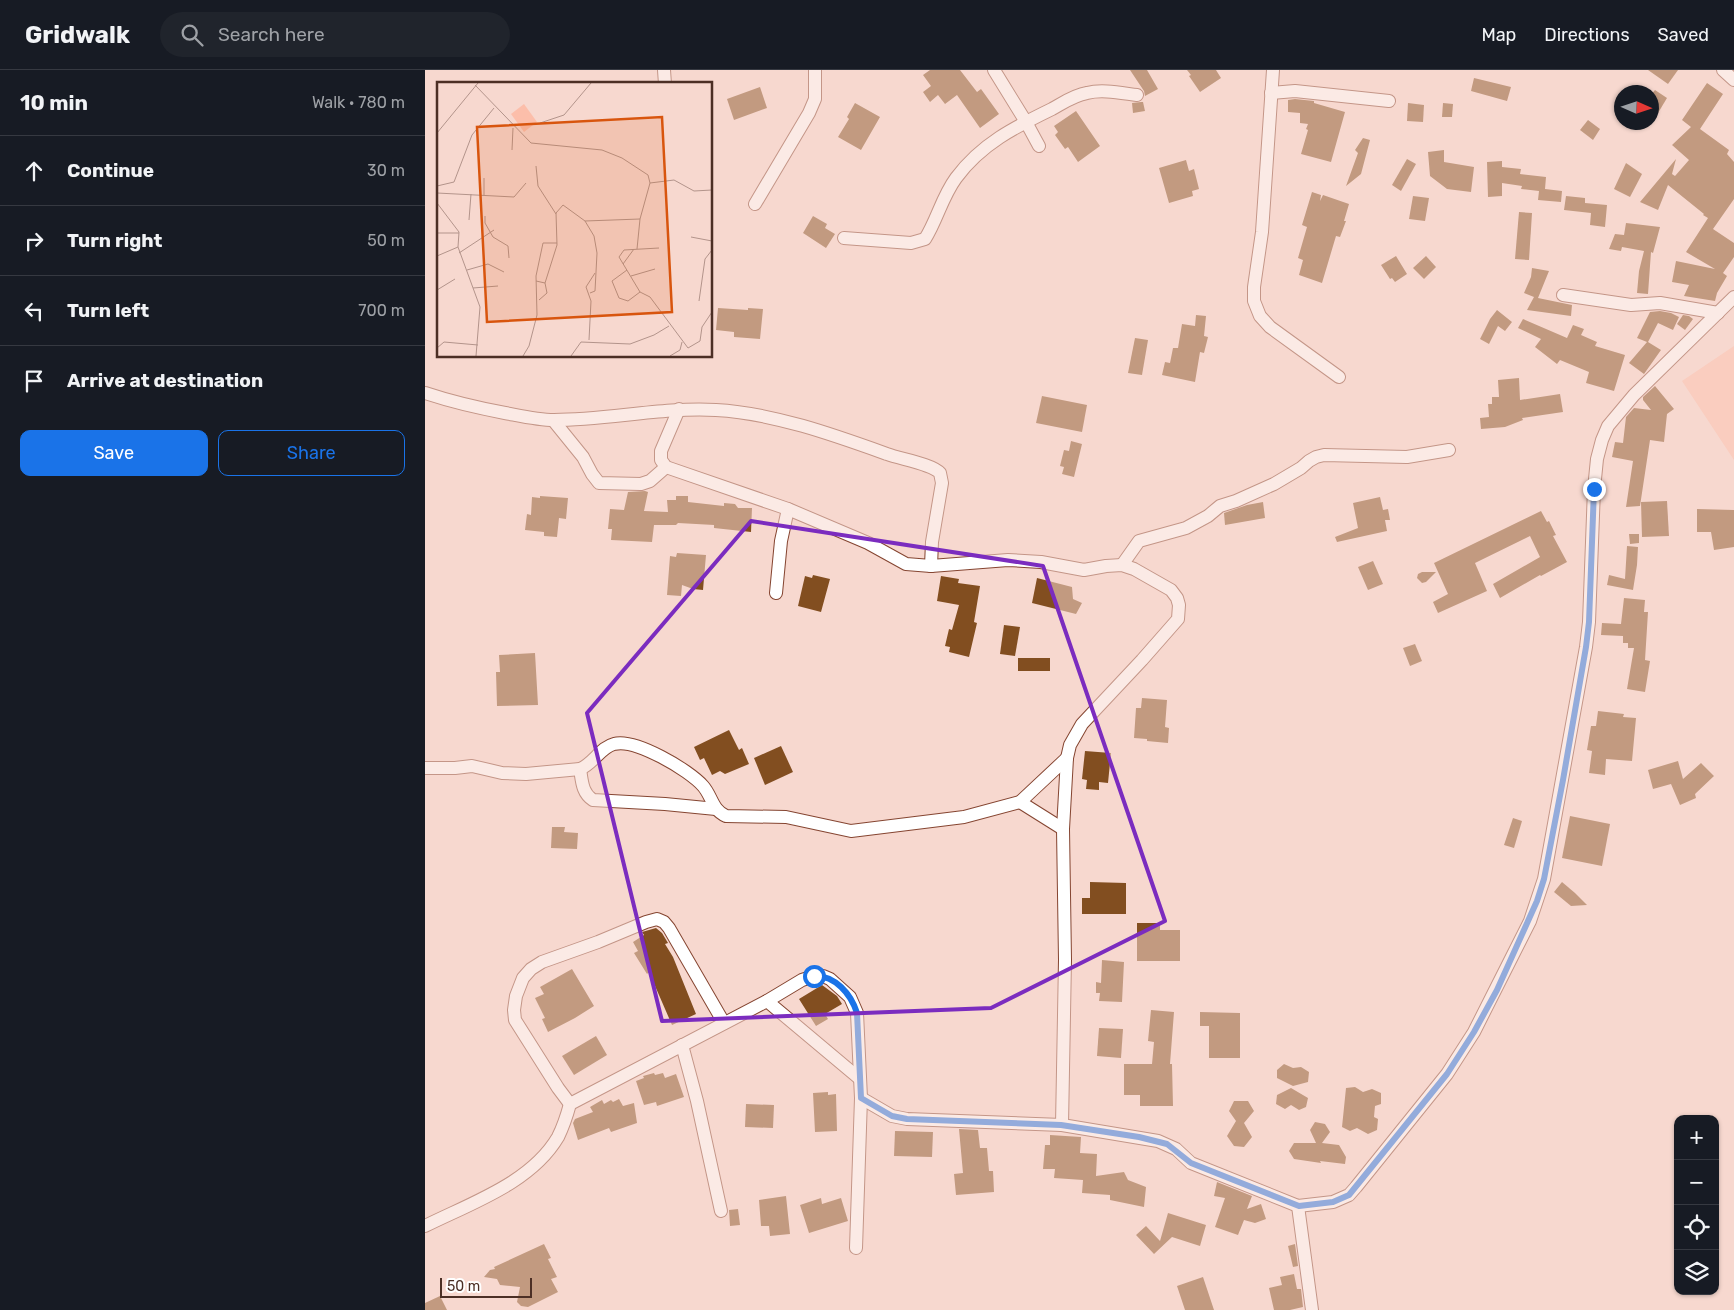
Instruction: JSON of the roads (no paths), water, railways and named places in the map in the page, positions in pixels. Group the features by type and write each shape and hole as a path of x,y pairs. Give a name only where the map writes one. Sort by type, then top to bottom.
{"street":[{"path":"755,204 815,99 815,70"},
{"path":"994,70 1039,146"},
{"path":"1273,70 1262,232 1254,287 1254,300 1260,316 1270,327 1339,377"},
{"path":"1723,70 1734,80"},
{"path":"1271,93 1295,91 1389,101"},
{"path":"844,238 911,243 925,239 956,178 975,155 992,142 1026,122 1076,96 1088,92 1137,95"},
{"path":"1563,295 1631,305 1659,303 1718,312"},
{"path":"861,1098 892,1116 907,1119 1061,1125 1159,1141 1176,1150 1191,1163 1299,1206 1333,1202 1349,1195 1447,1074 1474,1032 1530,921 1544,879 1586,647 1589,622 1594,489 1597,459 1608,426 1633,395 1734,297"},
{"path":"425,393 456,404 553,420 679,410 717,410 757,416 839,436 938,471 942,478 942,483 932,542 931,566"},
{"path":"679,410 661,451 661,460 666,467 788,509 868,543 906,564 931,566 1008,560 1041,562 1084,570 1106,566 1122,566 1134,569 1171,590 1177,598 1179,605 1178,619 1082,724 1070,745 1067,758 1063,829 1065,960 1061,1125"},
{"path":"553,420 583,457 599,483 641,484 650,481 666,467"},
{"path":"1122,566 1139,541 1185,528 1208,516 1220,506 1274,484 1316,457 1324,455 1407,457 1449,450"},
{"path":"777,593 781,541 788,509"},
{"path":"425,768 472,766 501,773 526,774 580,769 587,767 611,744 627,743 642,747 674,764 695,779 703,786 716,809 726,816 786,817 851,831 964,817 1020,802 1067,758"},
{"path":"580,769 583,787 587,796 593,800 716,809"},
{"path":"1020,802 1063,829"},
{"path":"570,1104 515,1020 516,996 523,978 531,969 542,962 657,919 664,922 669,928 724,1023"},
{"path":"425,1226 513,1182 534,1167 558,1136 570,1104 767,1001 802,980 814,976 823,976 830,979 850,997 857,1013 861,1098 856,1248"},
{"path":"767,1001 860,1079"},
{"path":"682,1045 697,1101 721,1211"},
{"path":"1299,1206 1312,1310"}]}
